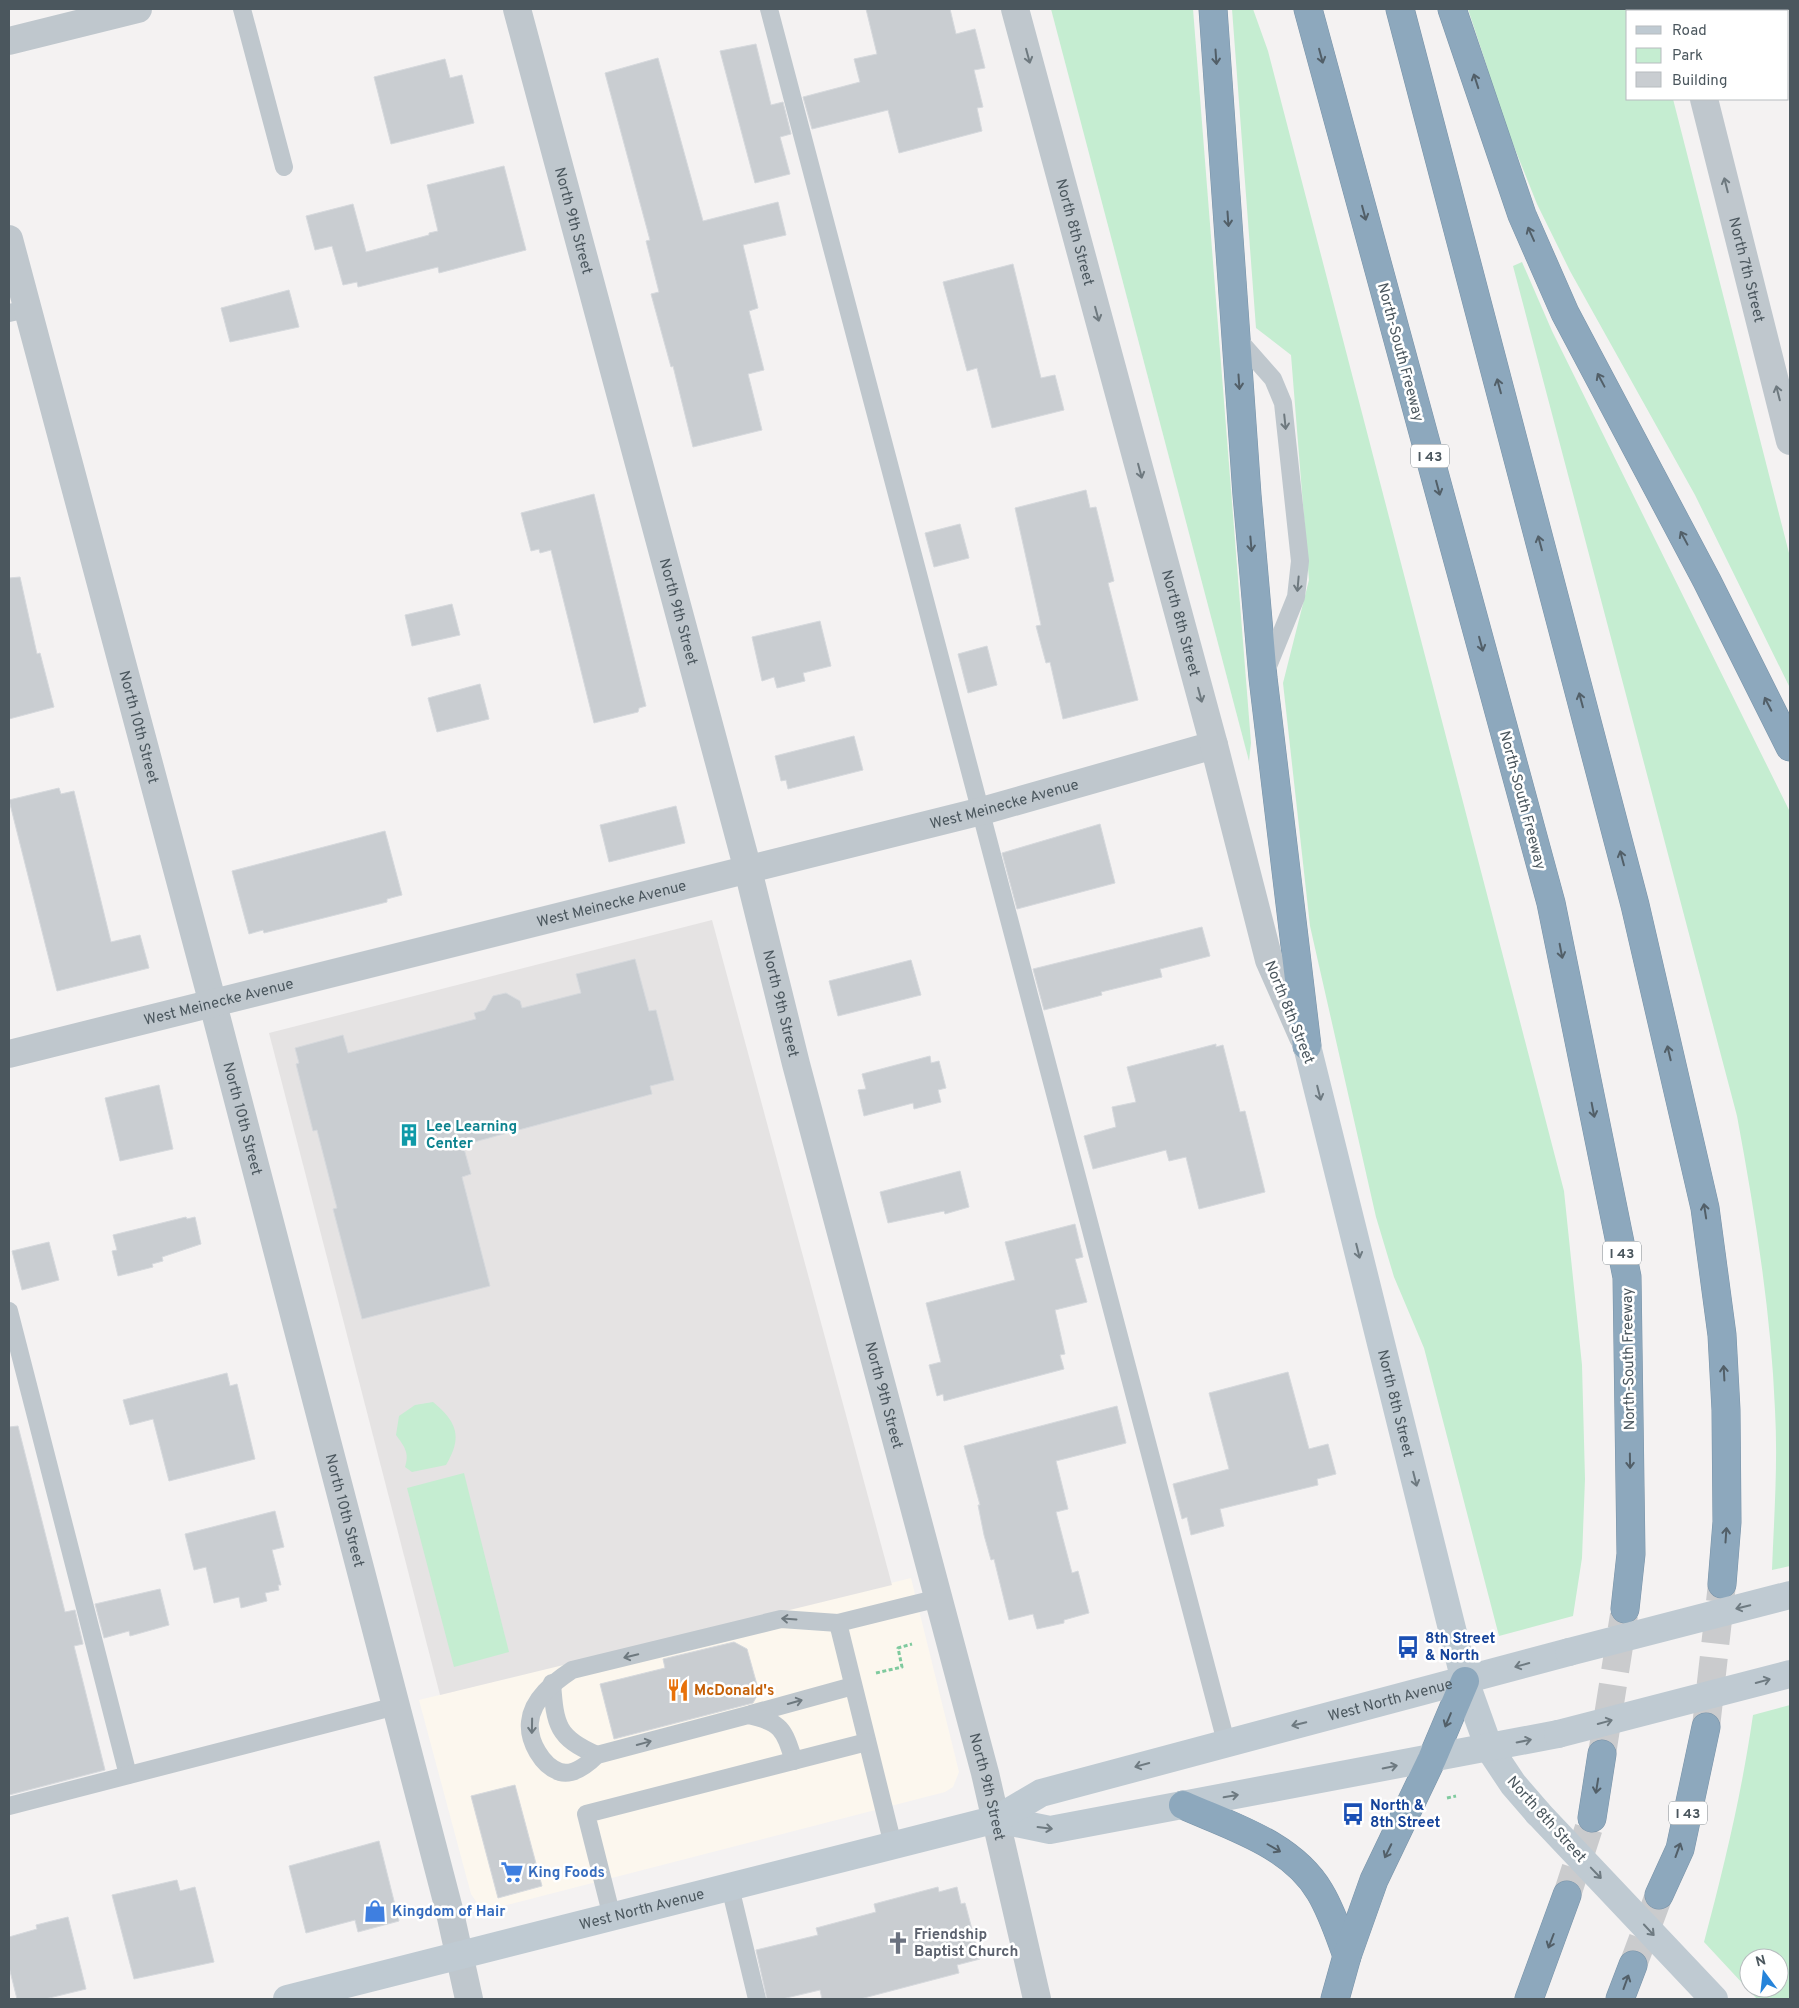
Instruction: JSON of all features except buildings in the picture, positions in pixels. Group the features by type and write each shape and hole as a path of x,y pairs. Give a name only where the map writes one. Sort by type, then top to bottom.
{"highway":[{"path":"1213,9 1236,337 1263,678 1307,1046"},
{"name":"North-South Freeway","path":"1308,9 1551,903 1625,1268 1631,1554 1625,1609"},
{"path":"1400,9 1634,905 1704,1208 1722,1334 1726,1410 1727,1522 1722,1584"},
{"path":"1452,9 1522,215 1565,313 1707,581 1790,748"},
{"path":"1337,1984 1374,1880 1432,1759 1465,1681"},
{"name":"I 43","path":"1659,1895 1680,1849 1706,1727"},
{"path":"1592,1818 1602,1754"},
{"path":"1182,1805 1259,1839 1281,1852 1306,1872 1320,1891 1333,1917 1337,1984"},
{"path":"1529,1999 1567,1895"},
{"path":"1620,1999 1632,1965"}],"main road":[{"name":"North 8th Street","path":"1307,1046 1465,1681 1489,1748 1513,1784 1538,1813 1714,1999"},
{"name":"West North Avenue","path":"287,1999 997,1819 1041,1793 1226,1742 1790,1595"},
{"name":"West North Avenue","path":"997,1819 1050,1830 1558,1734 1790,1674"}],"street":[{"path":"9,41 138,9"},
{"name":"North 9th Street","path":"517,9 748,870 796,1064 997,1819 1037,1999"},
{"name":"North 8th Street","path":"1015,9 1214,745 1269,960 1307,1046"},
{"name":"North 7th Street","path":"1704,100 1790,441"},
{"name":"North 10th Street","path":"9,239 18,311 213,1004 396,1706 460,1955 469,1999"},
{"name":"West Meinecke Avenue","path":"9,1054 982,811 1214,745"}],"lane":[{"path":"242,9 284,167"},
{"path":"769,9 1226,1742"},
{"path":"1236,337 1274,379 1283,403 1300,561 1296,597 1263,678"},
{"path":"9,1311 128,1775"},
{"path":"853,1686 597,1755 588,1764 574,1771 561,1772 548,1765 538,1753 532,1741 530,1722 538,1701 552,1684 572,1670 781,1619 838,1623 939,1598"},
{"path":"838,1623 893,1845"},
{"path":"552,1684 558,1724 565,1737 580,1748 597,1755"},
{"path":"9,1806 396,1706"},
{"path":"748,1715 770,1720 786,1734 794,1761"},
{"path":"612,1917 586,1814 867,1742"},
{"path":"730,1887 758,1999"}],"shaded area":[{"path":"712,920 892,1585 440,1695 269,1033"},
{"path":"911,1578 959,1772 953,1787 945,1792 503,1906 489,1908 477,1903 471,1894 419,1700"}],"green space":[{"path":"1051,9 1193,9 1251,743 1249,761"},
{"path":"1232,9 1253,9 1268,51 1564,1191 1582,1365 1585,1479 1582,1558 1573,1616 1499,1636 1424,1348 1394,1277 1376,1217 1310,926 1283,683 1309,580 1291,355 1256,328"},
{"path":"1468,9 1650,10 1626,10 1626,100 1673,100 1790,557 1790,688 1695,495 1570,271 1537,204 1484,72 1488,70"},
{"path":"1522,262 1552,331 1790,812 1790,1566 1772,1570 1776,1450 1773,1373 1761,1263 1737,1116 1513,266"},
{"path":"433,1402 448,1416 452,1423 455,1430 455,1446 446,1465 412,1472 405,1467 407,1458 404,1446 396,1435 399,1416 415,1405"},
{"path":"464,1473 509,1652 454,1667 407,1488"},
{"path":"1790,1705 1790,1999 1756,1998 1789,1998 1789,1948 1739,1948 1739,1980 1704,1942 1719,1886 1744,1772 1753,1715"}],"tunnel":[{"path":"1706,1727 1722,1584"},
{"path":"1602,1754 1624,1615"},
{"path":"1567,1895 1592,1818"},
{"path":"1633,1965 1659,1895"}],"place":[{"name":"Lee Learning Center","path":"409,1135"},
{"name":"8th Street & North","path":"1408,1647"},
{"name":"McDonald's","path":"678,1690"},
{"name":"North & 8th Street","path":"1353,1814"},
{"name":"King Foods","path":"512,1872"},
{"name":"Kingdom of Hair","path":"375,1911"},
{"name":"Friendship Baptist Church","path":"898,1943"}]}
